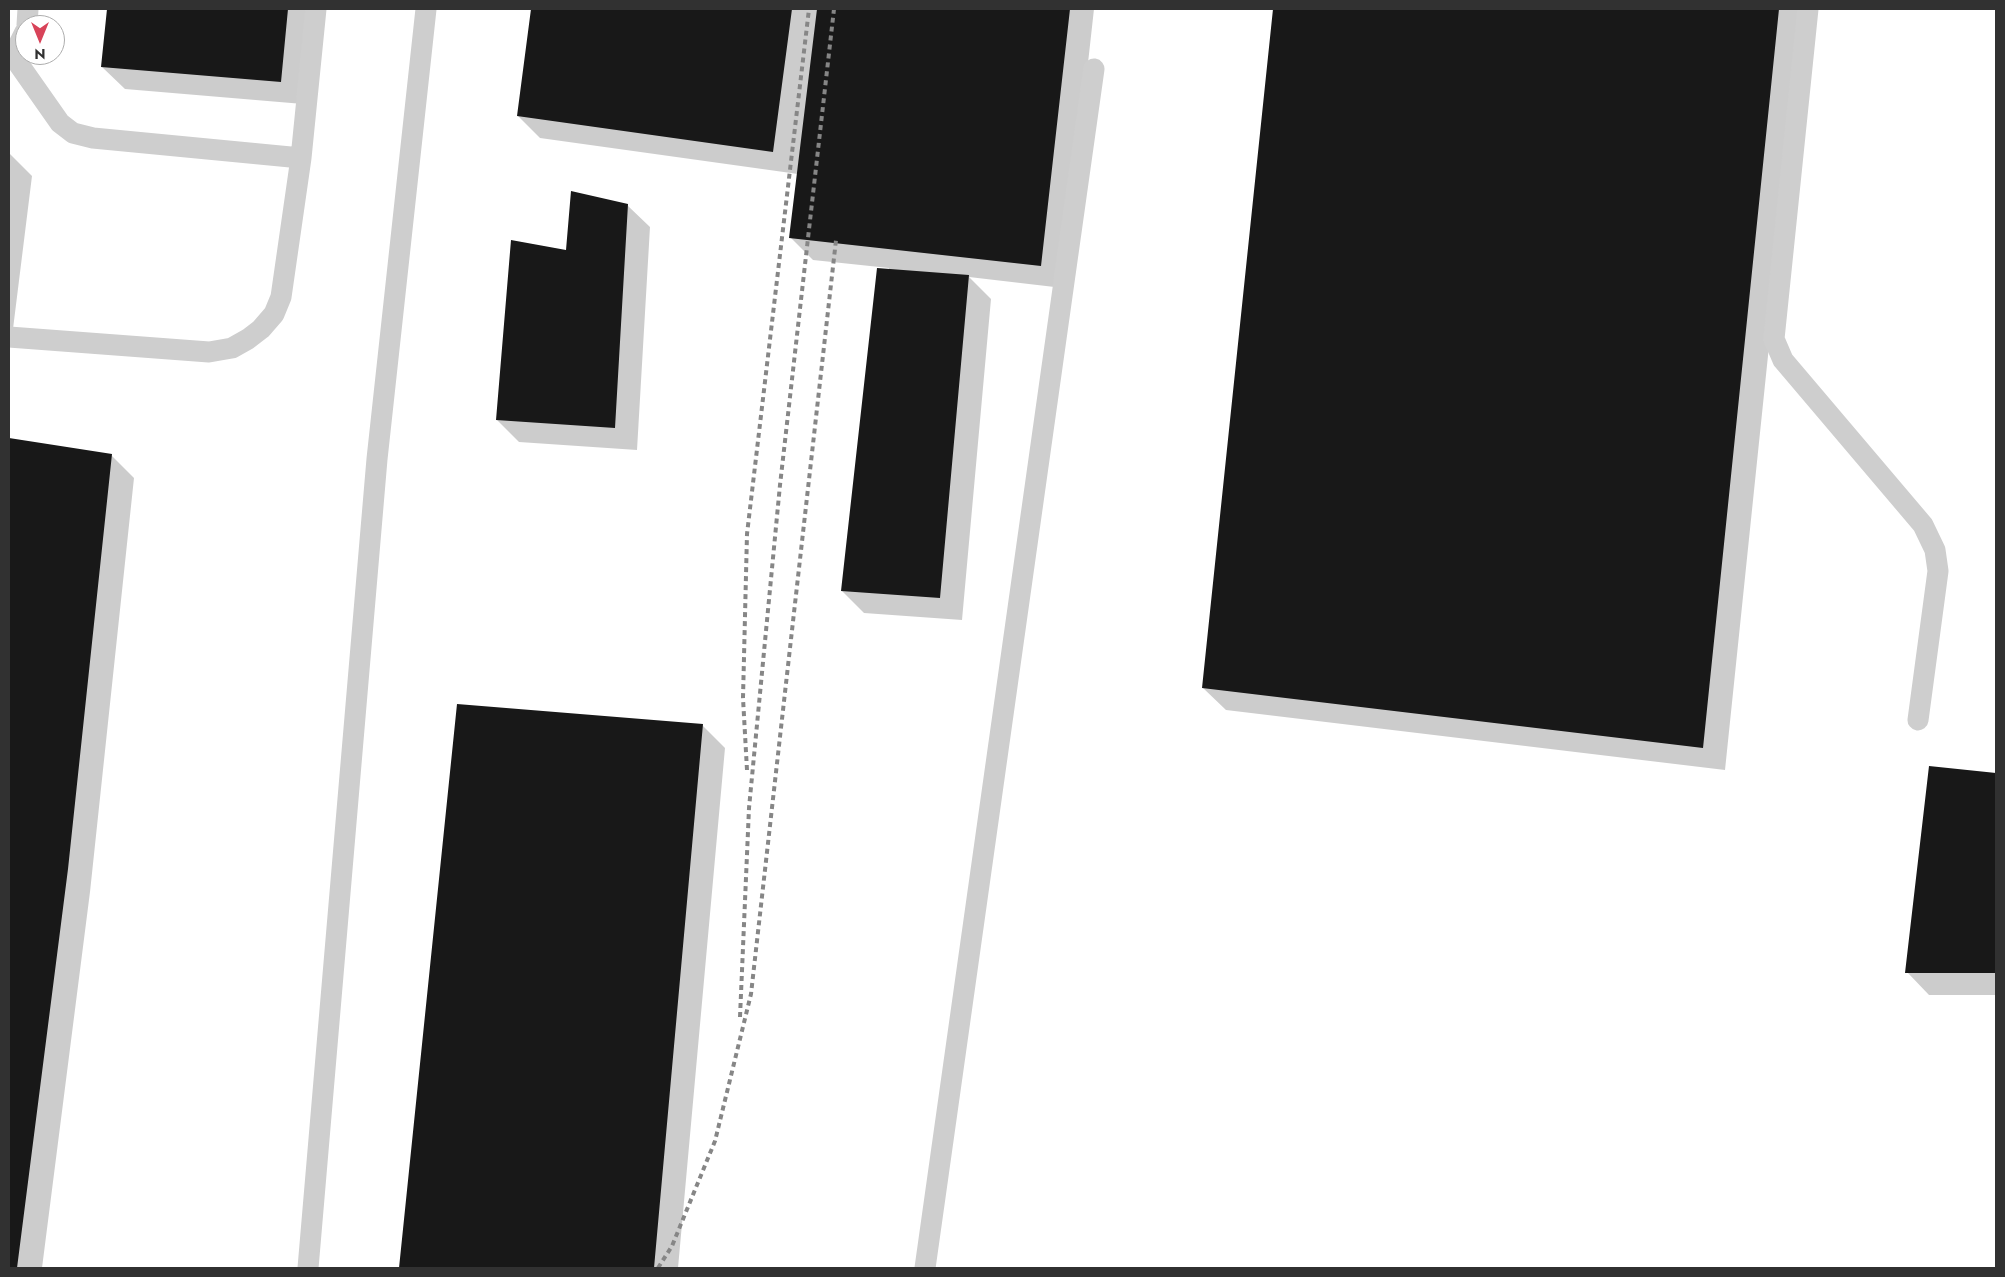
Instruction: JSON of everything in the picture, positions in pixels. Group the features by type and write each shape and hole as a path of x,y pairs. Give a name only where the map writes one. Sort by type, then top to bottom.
{"lane":[{"path":"9,336 210,352 232,348 261,329 274,314 281,297 301,158 316,9"},
{"path":"308,1268 377,459 426,9"},
{"path":"1808,9 1774,339 1783,360 1923,525 1935,550 1938,571 1918,720"},
{"path":"11,54 60,124 73,133 93,138 301,158"},
{"path":"925,1268 1094,69"}],"building":[{"path":"107,9 288,9 281,82 101,67"},
{"path":"531,9 792,9 773,152 517,116"},
{"path":"817,9 1070,9 1041,266 789,238"},
{"path":"1273,9 1779,9 1703,748 1202,688"},
{"path":"571,191 628,204 615,428 496,420 511,240 566,250"},
{"path":"877,268 969,275 940,598 841,591"},
{"path":"9,438 112,454 68,869 17,1268 9,1268"},
{"path":"457,704 703,724 654,1268 399,1268"},
{"path":"1929,766 1996,773 1996,973 1905,973"}],"railway":[{"path":"747,770 743,698 747,534 809,9"},
{"path":"740,1017 749,808 780,485 834,9"},
{"path":"658,1268 672,1246 715,1141 751,994 836,240"}]}
